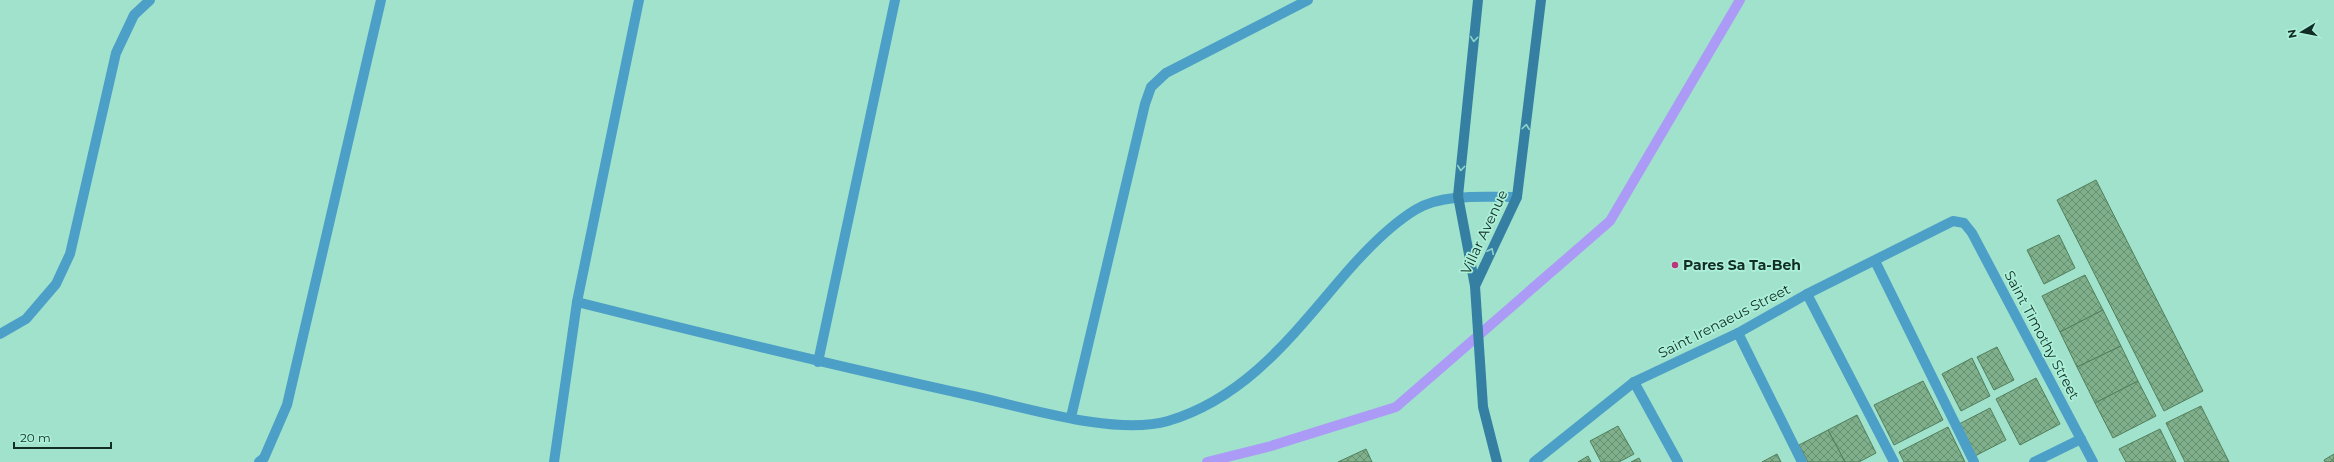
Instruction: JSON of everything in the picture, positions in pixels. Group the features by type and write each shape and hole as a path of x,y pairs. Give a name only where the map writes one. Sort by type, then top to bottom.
{"main road":[{"name":"Villar Avenue","path":"1475,286 1458,196 1478,0"},
{"name":"Villar Avenue","path":"1475,286 1517,197 1541,0"},
{"path":"1475,286 1483,408 1497,461"}],"street":[{"path":"0,334 26,319 56,284 70,254 116,53 134,15 150,0"},
{"path":"259,462 264,458 287,405 381,0"},
{"path":"554,462 577,302 639,0"},
{"path":"818,362 895,0"},
{"path":"1071,417 1145,104 1151,87 1166,73 1308,0"},
{"path":"577,302 818,362 1071,417 1129,426 1167,421 1200,408 1232,392 1267,363 1369,247 1416,209 1458,196 1517,197"},
{"name":"Saint Irenaeus Street","path":"1534,462 1634,382 1738,333 1807,294 1952,222 1964,223"},
{"name":"Saint Timothy Street","path":"1964,223 1972,233 2093,462"},
{"path":"1875,261 1974,462"},
{"path":"1807,294 1894,462"},
{"path":"1738,333 1802,462"},
{"path":"1634,382 1678,462"},
{"path":"2034,462 2081,439"}],"building":[{"path":"2096,180 2203,391 2164,411 2057,200"},
{"path":"2059,235 2075,268 2044,284 2027,250"},
{"path":"2085,275 2103,310 2060,332 2042,296"},
{"path":"2103,310 2121,346 2077,367 2060,332"},
{"path":"2121,346 2138,381 2095,403 2077,367"},
{"path":"1997,347 2014,380 1994,390 1977,357"},
{"path":"1972,358 1990,396 1961,411 1942,374"},
{"path":"2036,378 2060,424 2020,445 1996,399"},
{"path":"1923,381 1943,420 1894,445 1874,405"},
{"path":"2138,381 2156,416 2113,438 2095,403"},
{"path":"2201,406 2229,462 2185,462 2166,423"},
{"path":"1990,408 2006,440 1975,456 1959,424"},
{"path":"1857,415 1876,453 1859,462 1845,462 1828,430"},
{"path":"1618,426 1634,454 1619,462 1601,462 1590,441"},
{"path":"1948,427 1965,462 1904,462 1899,452"},
{"path":"2160,429 2176,462 2126,462 2119,449"},
{"path":"1828,430 1845,462 1808,462 1799,445"},
{"path":"1366,449 1372,462 1338,462"},
{"path":"1777,454 1781,462 1762,462"},
{"path":"2334,454 2334,462 2325,462 2324,460"},
{"path":"1588,456 1591,462 1578,462"},
{"path":"1639,458 1641,462 1631,462"}],"waterway":[{"path":"1207,462 1271,446 1396,407 1610,221 1740,0"}],"place":[{"name":"Pares Sa Ta-Beh","path":"1675,265"}]}
